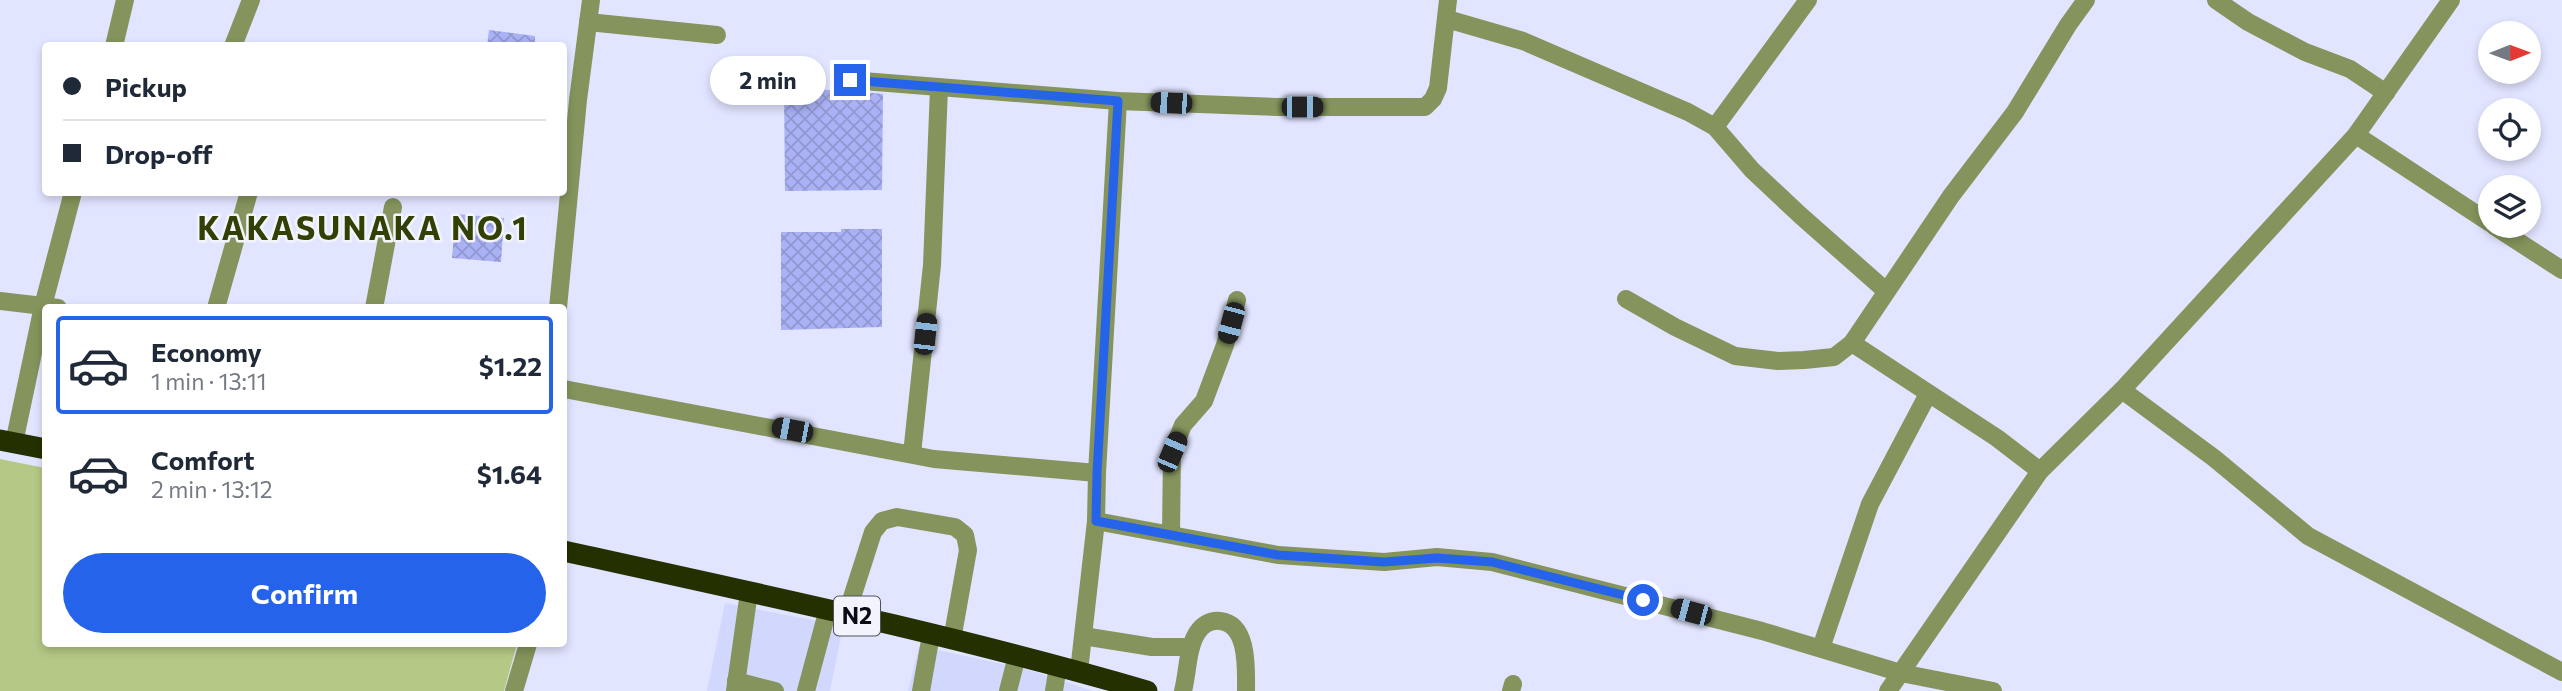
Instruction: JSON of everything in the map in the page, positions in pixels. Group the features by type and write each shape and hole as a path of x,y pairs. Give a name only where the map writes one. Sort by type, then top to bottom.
{"highway":[{"path":"7,441 42,448"},
{"name":"N2","path":"567,552 837,611 1079,671 1144,691"}],"street":[{"path":"115,42 125,0"},
{"path":"235,42 251,0"},
{"path":"567,163 571,99 591,0"},
{"path":"850,80 1118,101 1277,107 1425,107 1438,88 1448,0"},
{"path":"1715,127 1808,0"},
{"path":"1626,299 1675,327 1735,356 1778,361 1834,357 1852,343 1951,196 2015,113 2086,0"},
{"path":"2216,0 2248,22 2305,52 2350,69 2386,93"},
{"path":"1888,691 2040,471 2122,390 2356,135 2451,0"},
{"path":"1447,19 1523,41 1688,112 1715,127 1781,197 1886,291"},
{"path":"588,22 717,35"},
{"path":"912,454 932,265 939,88"},
{"path":"1079,671 1096,521 1118,101"},
{"path":"2356,135 2478,216"},
{"path":"51,304 72,196"},
{"path":"217,304 248,196"},
{"path":"558,304 565,196"},
{"path":"375,304 393,207"},
{"path":"2512,238 2562,270"},
{"path":"1171,533 1172,452 1183,425 1204,401 1225,345 1237,300"},
{"path":"0,301 42,306"},
{"path":"7,441 42,332"},
{"path":"1852,343 1997,438 2040,471"},
{"path":"567,390 934,459 1097,473"},
{"path":"2122,390 2214,458 2308,536 2562,672"},
{"path":"1821,648 1870,504 1928,394"},
{"path":"806,691 837,611 873,532 882,521 897,517 955,527 965,535 968,550 952,640"},
{"path":"1096,521 1278,555 1384,562 1437,558 1492,562 1762,631 1901,673 1993,691"},
{"path":"749,592 736,686 775,691"},
{"path":"1183,691 1191,647 1198,631 1209,621 1223,621 1233,626 1242,640 1247,691"},
{"path":"921,691 931,635"},
{"path":"1083,636 1152,647 1191,647"},
{"path":"514,691 526,647"},
{"path":"1008,691 1017,656"},
{"path":"1054,691 1058,666"}],"shaded area":[{"path":"725,603 843,626 830,691 707,691"},
{"path":"919,646 1029,670 1093,691 908,691"}],"green space":[{"path":"0,459 42,467 42,647 516,647 504,691 0,691"}],"building":[{"path":"489,30 535,36 535,42 488,42"},
{"path":"784,90 844,90 883,94 882,190 785,191"},
{"path":"456,214 504,218 501,262 452,258"},
{"path":"841,229 882,229 882,327 781,330 781,232 841,232"}],"district":[{"name":"KAKASUNAKA NO.1","path":"363,229"}],"route":[{"path":"850,80 1118,101 1096,521 1278,555 1384,562 1437,558 1492,562 1643,600"}]}
